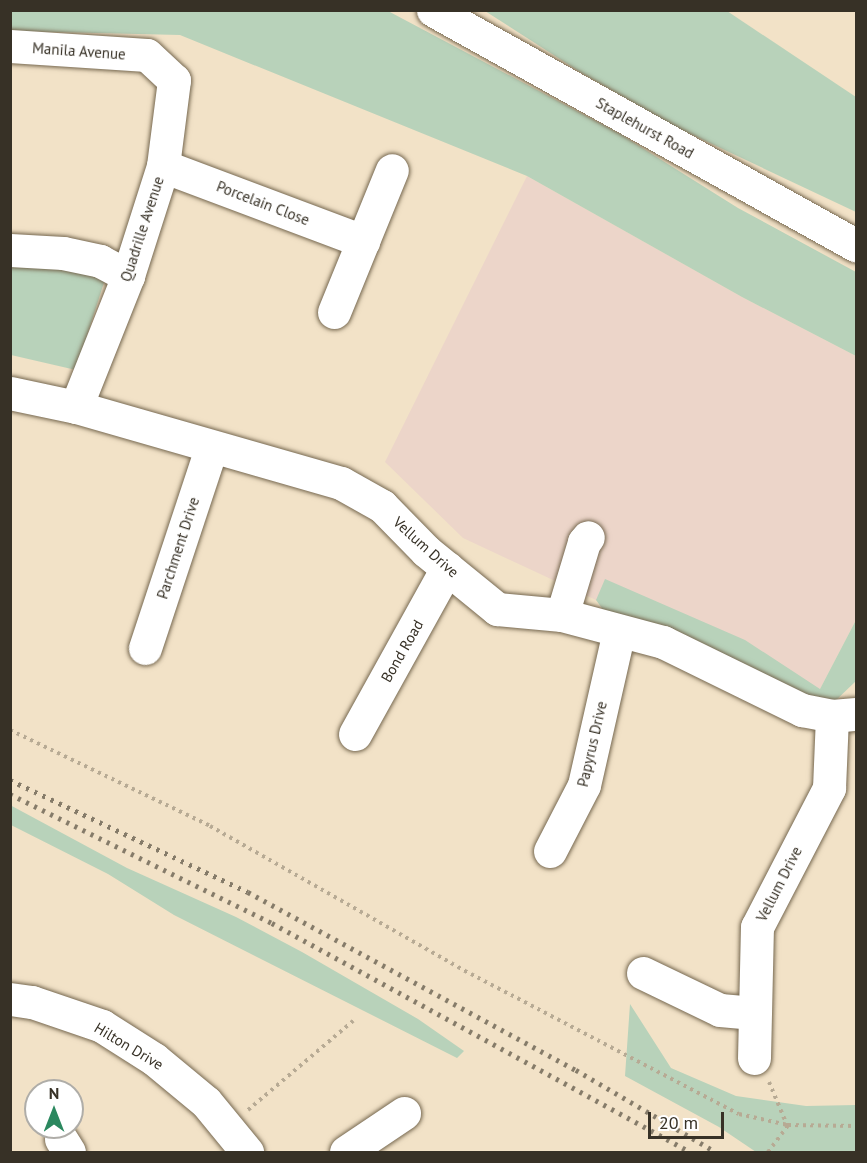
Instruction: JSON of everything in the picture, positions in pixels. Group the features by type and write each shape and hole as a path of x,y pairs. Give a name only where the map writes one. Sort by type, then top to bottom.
{"street":[{"name":"Staplehurst Road","path":"433,10 856,245"},
{"name":"Manila Avenue","path":"10,46 147,56"},
{"name":"Quadrille Avenue","path":"75,407 128,276 163,166 174,80 147,56"},
{"name":"Porcelain Close","path":"163,166 363,241"},
{"path":"334,312 392,170"},
{"path":"10,250 90,259 128,276"},
{"name":"Vellum Drive","path":"10,393 75,407 211,448 341,483 382,506 447,568 497,609 562,615 680,649 802,710 844,715 829,788 756,931 754,1013 761,1066"},
{"name":"Parchment Drive","path":"145,648 211,448"},
{"path":"562,615 584,542 588,537"},
{"name":"Bond Road","path":"355,734 447,568"},
{"name":"Papyrus Drive","path":"550,851 584,785 620,631"},
{"path":"643,973 720,1010 754,1013"},
{"name":"Hilton Drive","path":"10,999 32,1002 102,1026 188,1084 229,1126 247,1152"},
{"path":"346,1152 404,1113"}],"path":[{"path":"10,730 210,826 471,974 739,1114 788,1125 856,1126"},
{"path":"229,1126 353,1021"},
{"path":"761,1066 788,1125"},
{"path":"768,1152 788,1125"}],"shaded area":[{"path":"527,176 742,297 856,356 856,620 820,689 596,600 463,538 385,462"}],"green space":[{"path":"11,11 388,11 620,134 738,208 856,272 856,356 742,297 527,176 180,35 11,31"},
{"path":"485,11 727,11 856,97 856,212 678,128 580,72"},
{"path":"11,257 107,273 76,370 11,355"},
{"path":"605,579 745,640 820,689 856,620 856,681 833,703 794,698 607,615 596,600"},
{"path":"10,805 127,868 236,917 302,952 418,1019 464,1051 457,1058 174,915 108,874 11,825"},
{"path":"630,1004 671,1068 736,1096 806,1106 856,1105 856,1152 756,1152 719,1127 625,1076"}],"railway":[{"path":"10,780 248,892 576,1070 716,1152"},
{"path":"10,794 272,923 690,1152"}]}
